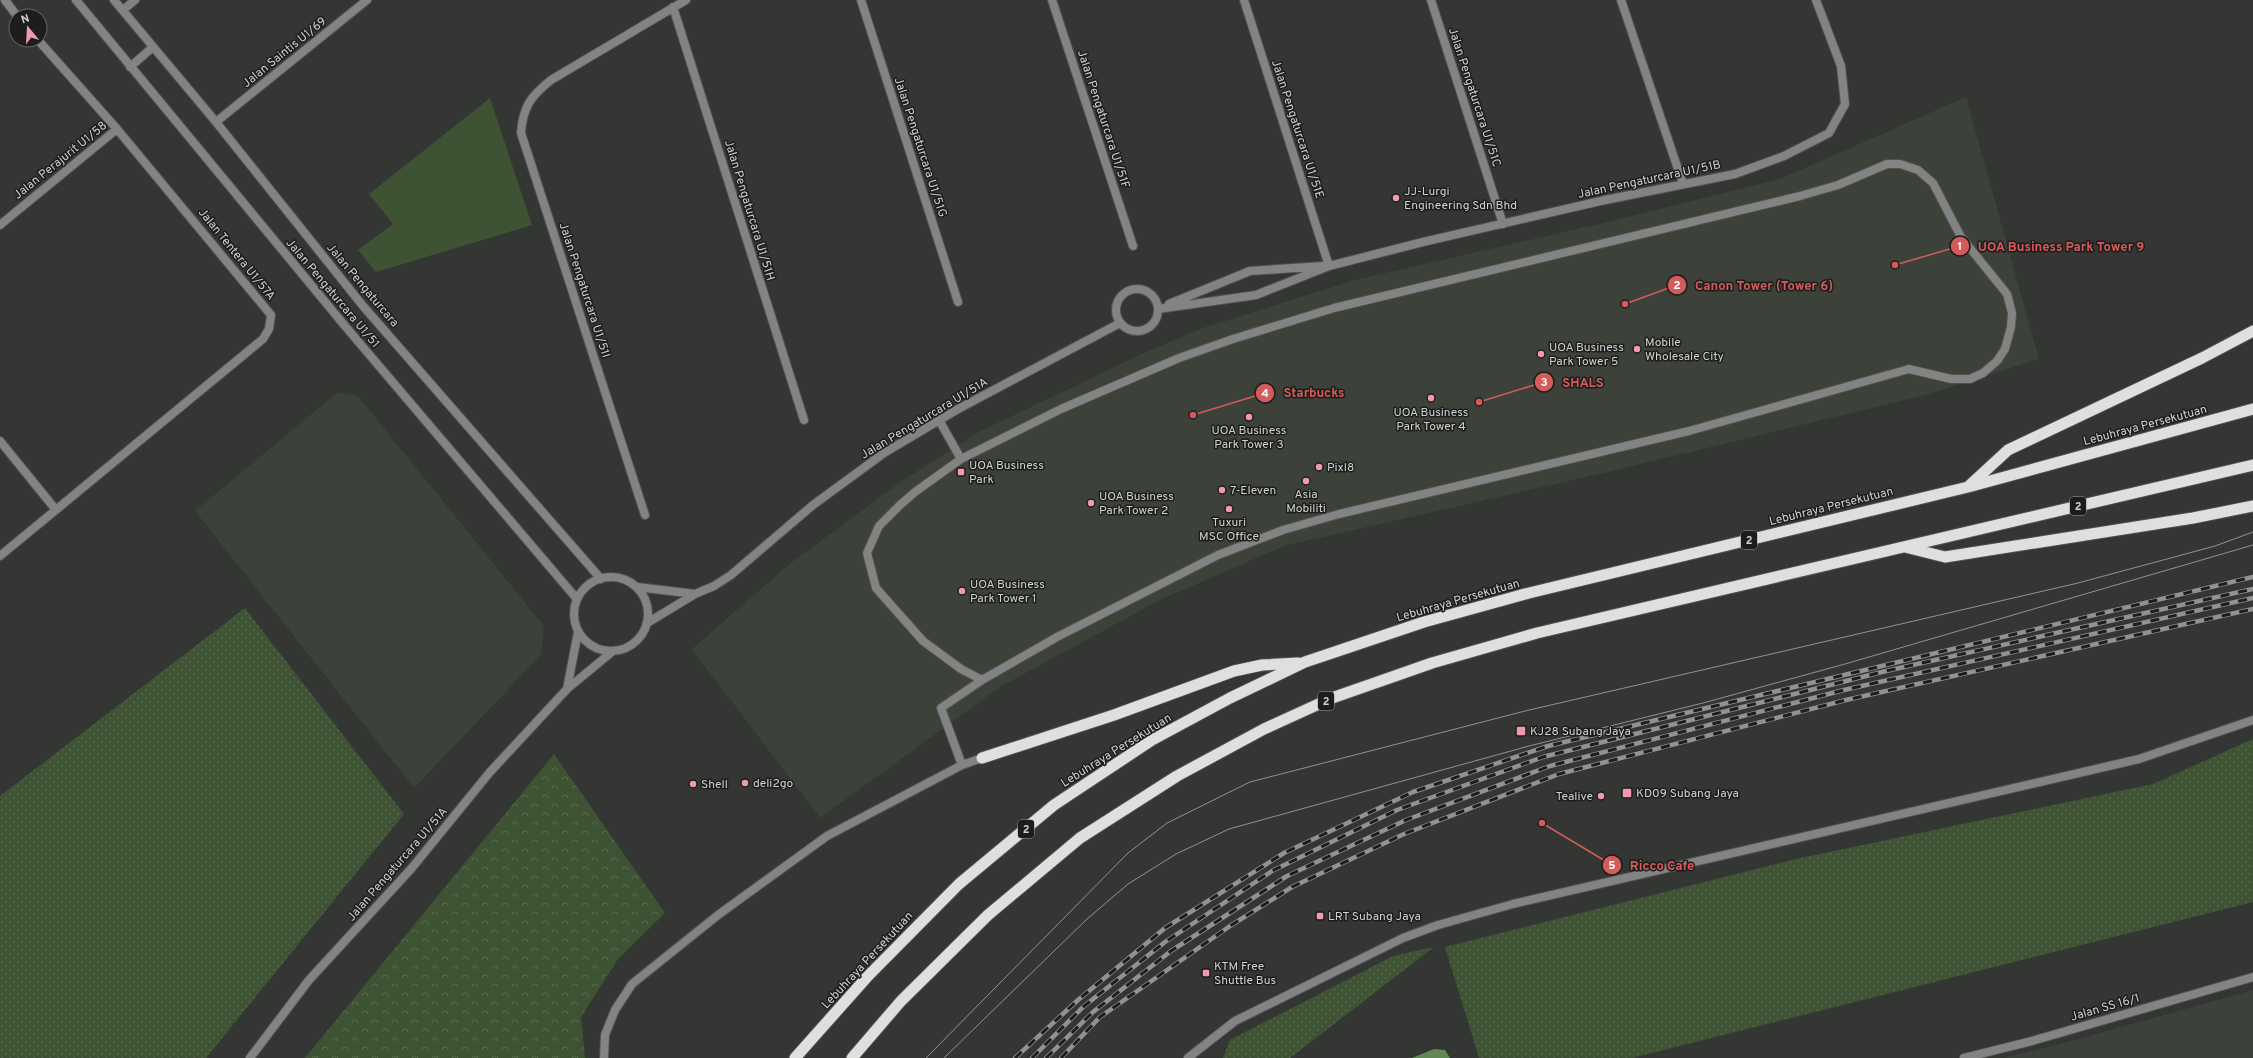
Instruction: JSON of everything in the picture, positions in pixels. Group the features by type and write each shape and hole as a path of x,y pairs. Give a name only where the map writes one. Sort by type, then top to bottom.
{"highway":[{"path":"1968,487 2008,450 2202,358 2253,331"},
{"name":"Lebuhraya Persekutuan","path":"795,1058 867,977 960,884 1054,805 1152,740 1230,698 1305,662 1424,622 1529,593 1968,487 2253,409"},
{"name":"2","path":"852,1058 901,1002 988,915 1080,838 1178,776 1264,728 1346,693 1432,663 1529,635 2253,465"},
{"path":"1904,547 1945,557 2193,518 2253,506"},
{"path":"982,758 1114,716 1234,671 1262,665 1305,662"}],"street":[{"name":"Jalan Pengaturcara U1/51","path":"76,0 345,326 577,599"},
{"name":"Jalan Pengaturcara","path":"114,0 216,122 363,306 601,578"},
{"path":"123,10 135,0"},
{"name":"Jalan Saintis U1/69","path":"216,122 367,0"},
{"path":"673,7 686,0"},
{"name":"Jalan Pengaturcara U1/51G","path":"861,0 958,302"},
{"name":"Jalan Pengaturcara U1/51F","path":"1052,0 1132,246"},
{"name":"Jalan Pengaturcara U1/51E","path":"1244,0 1329,266"},
{"name":"Jalan Pengaturcara U1/51C","path":"1431,0 1503,224"},
{"path":"1621,0 1684,184"},
{"name":"Jalan Pengaturcara U1/51B","path":"1158,309 1256,295 1329,266 1503,224 1735,174 1784,156 1830,133 1845,104 1841,66 1816,0"},
{"name":"Jalan Pengaturcara U1/51I","path":"645,515 521,133 522,118 527,104 535,92 551,80 673,7"},
{"name":"Jalan Pengaturcara U1/51H","path":"673,7 804,420"},
{"path":"130,67 153,47"},
{"name":"Jalan Tentera U1/57A","path":"0,556 263,340 269,329 271,315 117,129 45,48"},
{"name":"Jalan Perajurit U1/58","path":"0,225 117,129"},
{"path":"962,765 941,708 982,680 1057,637 1211,559 1283,530 1430,492 1689,431 1909,368 1951,379 1970,379 1982,373 1997,361 2005,349 2012,313 2007,294 1961,237 1933,183 1918,170 1900,164 1887,164 1838,185 1759,207 1570,250 1334,308 1233,339 1179,358 1068,406 961,459 915,492 879,526 867,553 876,588 923,641 961,669 982,680"},
{"name":"Jalan Pengaturcara U1/51B","path":"1158,309 1250,271 1329,266"},
{"path":"1140,289 1153,295 1158,309 1154,321 1144,329 1131,330 1120,323 1116,311 1117,303 1126,292 1140,289"},
{"name":"Jalan Pengaturcara U1/51A","path":"647,623 695,594 714,586 731,575 813,505 884,453 938,420 1120,323"},
{"path":"938,420 961,459"},
{"path":"0,441 56,510"},
{"path":"637,587 647,604 647,623 644,631 631,645 613,651 595,648 585,641 578,632 574,621 574,610 577,599 587,586 601,578 620,578 637,587 695,594"},
{"path":"567,689 578,632"},
{"name":"Jalan Pengaturcara U1/51A","path":"250,1058 309,980 411,869 490,772 567,689 613,651"},
{"path":"1188,1058 1235,1021 1403,938 1438,925 1513,904 2139,759 2253,720"},
{"path":"604,1058 605,1035 615,1010 632,984 718,915 827,836 962,765 982,758"},
{"name":"Jalan SS 16/1","path":"1964,1058 2253,977"}],"shaded area":[{"name":"UOA Business Park","path":"1966,97 2039,359 1926,395 1595,475 1284,546 1160,600 1000,687 820,818 692,649 792,562 902,481 979,432 1148,351 1203,328 1355,280 1599,224 1780,179"},
{"path":"338,392 358,396 544,626 541,655 414,788 195,511"},
{"path":"2253,990 2253,1058 2004,1058 2075,1040"},
{"path":"1434,1049 1445,1050 1450,1058 1412,1058"}],"green space":[{"path":"490,98 532,225 376,272 358,250 393,224 369,194"},
{"path":"245,608 404,814 206,1058 0,1058 0,796"},
{"path":"2253,739 2253,902 1632,1058 1479,1058 1445,947 1796,859 2153,784"},
{"path":"554,754 665,913 618,959 581,1017 585,1058 305,1058"},
{"path":"1434,947 1290,1058 1223,1058 1230,1040 1393,956"}],"tram line":[{"path":"926,1058 1128,853 1167,823 1250,782 1525,711 2078,583 2215,546 2253,532"},
{"path":"944,1058 1087,919 1128,884 1176,854 1229,829 1529,746 1703,703 1845,664 2253,545"}],"railway":[{"path":"1015,1058 1078,1000 1165,928 1284,853 1413,792 1548,746 2253,577"},
{"path":"1032,1058 1083,1007 1165,942 1272,871 1397,810 1543,757 1886,671 2253,589"},
{"path":"1046,1058 1093,1012 1171,951 1287,876 1406,820 1550,766 1844,690 2253,598"},
{"path":"1061,1058 1100,1017 1230,926 1292,887 1404,834 1559,774 1846,700 2253,609"}],"place":[{"name":"JJ-Lurgi Engineering Sdn Bhd","path":"1396,198"},
{"name":"UOA Business Park Tower 9","path":"1895,265"},
{"name":"Canon Tower (Tower 6)","path":"1625,304"},
{"name":"Mobile Wholesale City","path":"1637,349"},
{"name":"UOA Business Park Tower 5","path":"1541,354"},
{"name":"UOA Business Park Tower 4","path":"1431,398"},
{"name":"SHALS","path":"1479,402"},
{"name":"Starbucks","path":"1193,415"},
{"name":"UOA Business Park Tower 3","path":"1249,417"},
{"name":"Pixl8","path":"1319,467"},
{"name":"UOA Business Park","path":"961,472"},
{"name":"Asia Mobiliti","path":"1306,481"},
{"name":"7-Eleven","path":"1222,490"},
{"name":"UOA Business Park Tower 2","path":"1091,503"},
{"name":"Tuxuri MSC Office","path":"1229,509"},
{"name":"UOA Business Park Tower 1","path":"962,591"},
{"name":"KJ28 Subang Jaya","path":"1521,731"},
{"name":"deli2go","path":"745,783"},
{"name":"Shell","path":"693,784"},
{"name":"KD09 Subang Jaya","path":"1627,793"},
{"name":"Tealive","path":"1601,796"},
{"name":"Ricco Cafe","path":"1542,823"},
{"name":"LRT Subang Jaya","path":"1320,916"},
{"name":"KTM Free Shuttle Bus","path":"1206,973"}]}
